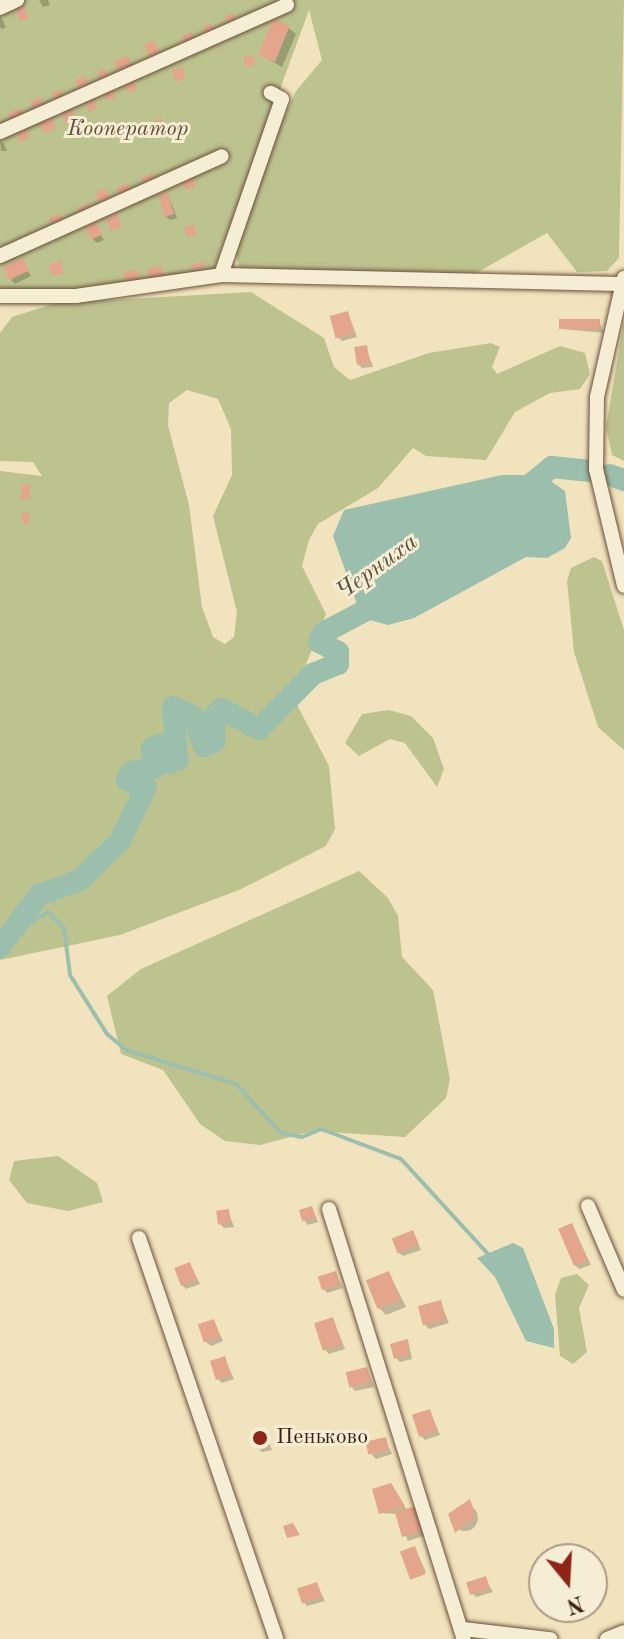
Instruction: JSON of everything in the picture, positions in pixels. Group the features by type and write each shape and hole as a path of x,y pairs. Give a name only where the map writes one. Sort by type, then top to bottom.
{"street":[{"path":"0,8 17,0"},
{"path":"0,132 287,5"},
{"path":"221,275 282,99 271,93"},
{"path":"0,256 222,156"},
{"path":"0,296 76,296 221,275 623,284"},
{"path":"624,278 597,397 596,469 624,586"},
{"path":"588,1206 624,1290"},
{"path":"329,1209 463,1634 550,1639"},
{"path":"139,1238 276,1639"},
{"path":"607,1639 624,1632"}],"green space":[{"name":"Кооператор","path":"0,0 624,0 619,258 607,271 577,272 547,233 462,281 240,269 234,250 257,174 296,91 322,60 309,10 214,270 92,291 0,290"},
{"path":"251,292 324,338 334,367 350,380 429,353 491,343 500,347 492,367 497,374 560,346 585,353 590,374 580,389 550,393 515,412 486,460 426,456 413,448 378,488 318,524 309,540 302,566 326,614 293,697 329,766 335,829 326,846 239,890 120,935 0,960 0,471 42,476 33,462 0,461 0,333 12,317 56,303","holes":["187,390 218,399 231,429 232,475 213,516 237,612 234,637 225,644 213,637 202,607 189,505 168,425 169,403"]},
{"path":"624,320 624,461 612,455 606,427"},
{"path":"594,557 602,561 624,630 624,750 598,727 574,652 567,581 571,568"},
{"path":"389,710 411,716 433,738 444,769 437,787 405,743 390,739 359,756 345,743 362,714"},
{"path":"359,871 388,898 398,916 402,957 433,990 450,1079 446,1098 405,1137 313,1131 260,1145 225,1141 200,1124 163,1070 121,1054 107,996 141,969"},
{"path":"58,1156 97,1183 103,1202 68,1211 27,1203 9,1180 14,1161"},
{"path":"577,1274 589,1285 579,1308 587,1352 573,1364 560,1356 555,1295 561,1278"}],"water":[{"path":"502,475 542,475 565,491 571,538 565,548 547,558 526,557 414,618 388,625 362,618 333,536 344,510"},
{"path":"513,1243 523,1248 554,1329 554,1348 526,1341 495,1277 477,1258"}],"building":[{"path":"23,5 29,18 21,21 15,9"},
{"path":"233,13 237,22 229,26 225,17"},
{"path":"273,19 290,26 275,62 258,55"},
{"path":"211,23 215,32 206,35 203,27"},
{"path":"191,32 195,40 186,45 182,37"},
{"path":"154,40 162,57 152,62 144,45"},
{"path":"252,54 256,64 247,68 243,58"},
{"path":"128,56 133,69 119,74 114,61"},
{"path":"182,67 186,78 176,82 172,71"},
{"path":"105,69 110,79 102,82 97,72"},
{"path":"85,75 91,88 81,92 75,80"},
{"path":"133,80 137,89 129,93 125,84"},
{"path":"60,89 65,100 57,104 52,93"},
{"path":"113,89 116,97 107,101 104,93"},
{"path":"40,97 46,109 36,114 30,102"},
{"path":"93,99 97,108 89,112 85,103"},
{"path":"21,108 25,118 12,123 8,113"},
{"path":"71,108 76,120 66,124 61,112"},
{"path":"51,117 56,128 44,133 39,122"},
{"path":"161,118 166,130 154,135 149,123"},
{"path":"26,129 30,137 20,142 16,134"},
{"path":"152,173 156,182 145,187 141,178"},
{"path":"193,177 196,186 186,190 182,182"},
{"path":"128,183 132,193 120,198 116,188"},
{"path":"106,188 111,202 101,206 96,192"},
{"path":"168,192 174,214 164,217 158,195"},
{"path":"89,203 93,211 82,217 77,209"},
{"path":"60,213 64,224 53,229 49,218"},
{"path":"117,214 122,227 111,231 106,218"},
{"path":"96,222 102,235 91,240 85,227"},
{"path":"194,224 196,235 187,237 184,227"},
{"path":"23,258 29,271 9,280 3,267"},
{"path":"61,261 64,273 51,276 48,264"},
{"path":"204,262 205,267 191,270 190,265"},
{"path":"162,266 164,277 149,279 147,269"},
{"path":"138,270 139,279 125,280 124,271"},
{"path":"348,311 354,333 336,338 330,316"},
{"path":"559,319 600,319 600,329 559,329"},
{"path":"367,345 370,363 357,365 354,347"},
{"path":"22,484 31,485 29,500 20,499"},
{"path":"22,513 30,513 29,524 22,523"},
{"path":"312,1206 316,1218 302,1221 299,1210"},
{"path":"229,1209 231,1223 218,1225 216,1211"},
{"path":"572,1223 588,1260 574,1266 558,1229"},
{"path":"413,1230 419,1245 398,1253 392,1239"},
{"path":"190,1262 197,1280 181,1286 174,1268"},
{"path":"336,1271 340,1284 322,1290 318,1277"},
{"path":"389,1271 401,1300 377,1309 366,1280"},
{"path":"441,1300 446,1319 423,1326 418,1306"},
{"path":"333,1317 342,1345 323,1351 314,1323"},
{"path":"214,1319 220,1337 204,1342 198,1324"},
{"path":"408,1339 409,1355 394,1359 390,1344"},
{"path":"225,1356 231,1375 216,1380 210,1361"},
{"path":"367,1367 371,1383 350,1388 346,1372"},
{"path":"430,1409 437,1431 419,1437 412,1415"},
{"name":"Пеньково","path":"265,1428 269,1446 255,1449 251,1431"},
{"path":"386,1437 389,1450 368,1454 366,1442"},
{"path":"391,1483 405,1506 379,1514 372,1489"},
{"path":"470,1499 476,1516 455,1533 448,1514"},
{"path":"416,1506 423,1531 402,1537 395,1512"},
{"path":"293,1523 300,1535 287,1538 283,1526"},
{"path":"415,1546 425,1574 410,1580 400,1551"},
{"path":"486,1576 490,1588 470,1595 466,1582"},
{"path":"317,1582 322,1597 302,1604 297,1588"}],"waterway":[{"name":"Черниха","path":"521,492 552,467 590,471"},
{"name":"Черниха","path":"610,475 624,480"},
{"name":"Черниха","path":"0,947 39,895 80,880 120,841 146,787 127,780 131,772 154,768 152,748 160,745 169,763 177,760 173,707 193,716 204,746 214,742 215,715 222,709 259,729 313,674 338,664 338,652 319,642 323,633 385,600"},
{"path":"17,932 48,912 64,928 70,975 107,1034 126,1050 236,1084 281,1133 302,1137 321,1129 401,1159 488,1254"}],"place":[{"name":"Пеньково","path":"260,1438"}]}
